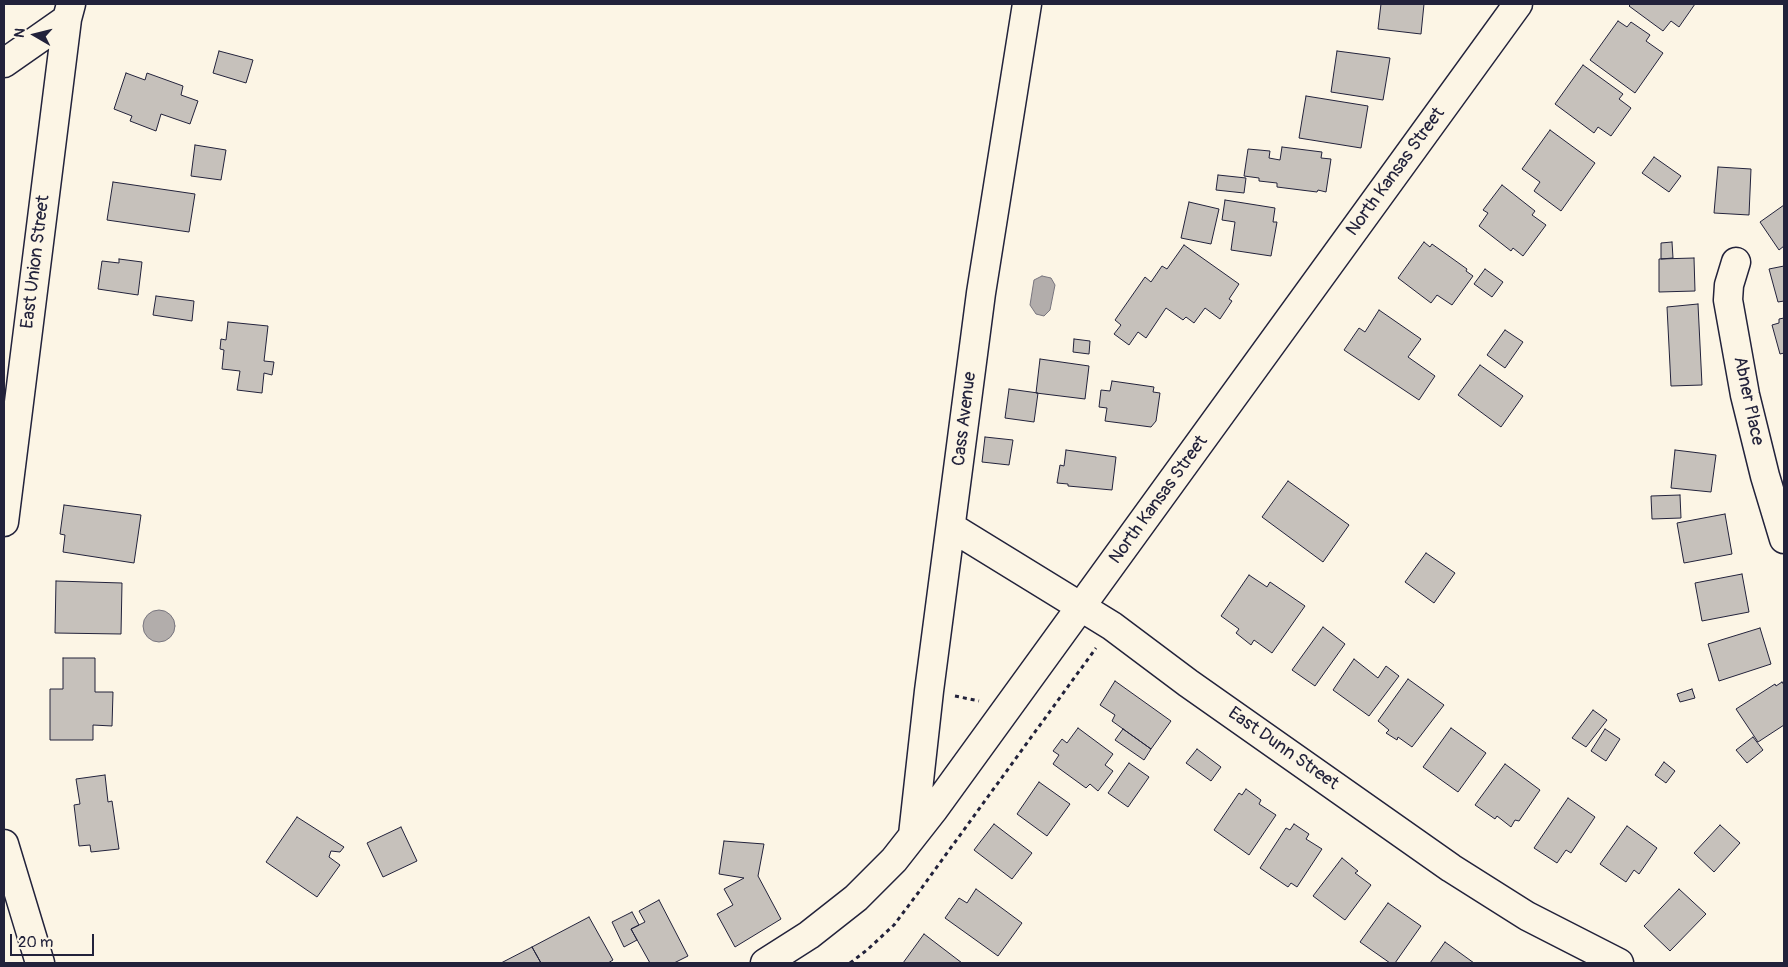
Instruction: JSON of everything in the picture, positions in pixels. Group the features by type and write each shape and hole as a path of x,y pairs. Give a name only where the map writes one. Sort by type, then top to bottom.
{"street":[{"name":"Cass Avenue","path":"914,835 930,691 981,293 1027,4"},
{"name":"North Kansas Street","path":"765,963 809,935 856,898 894,860 914,835 1518,4"},
{"path":"4,63 69,12"},
{"name":"East Union Street","path":"4,522 15,339 69,12"},
{"name":"Abner Place","path":"1736,262 1729,285 1728,300 1742,376 1763,467 1784,539"},
{"name":"East Dunn Street","path":"951,527 1112,626 1188,683 1451,868 1527,916 1620,963"},
{"path":"4,844 40,963"}],"path":[{"path":"850,963 894,925 1112,626"},
{"path":"930,691 1009,706"}],"shaded area":[{"path":"1042,276 1051,278 1055,285 1050,310 1044,316 1036,314 1030,305 1034,280"},
{"path":"159,610 170,615 175,626 170,637 159,642 148,637 143,626 148,615"}],"building":[{"path":"1381,4 1424,4 1421,34 1378,29"},
{"path":"1631,4 1695,4 1679,27 1671,21 1663,31 1629,6"},
{"path":"1618,21 1627,27 1631,22 1650,35 1646,41 1663,53 1635,93 1590,60"},
{"path":"219,51 253,60 246,83 213,73"},
{"path":"1337,51 1390,58 1383,100 1331,92"},
{"path":"1583,65 1623,94 1619,99 1631,108 1611,136 1598,127 1594,133 1555,104"},
{"path":"126,73 145,80 147,73 183,86 181,95 198,101 190,124 161,114 156,131 130,121 132,116 114,109"},
{"path":"1306,96 1368,106 1361,148 1299,138"},
{"path":"1550,130 1595,163 1561,211 1534,191 1540,182 1522,169"},
{"path":"195,145 226,150 221,180 191,176"},
{"path":"1282,147 1322,152 1321,158 1331,159 1326,192 1277,187 1277,183 1259,181 1259,178 1244,176 1248,149 1270,151 1269,158 1280,160"},
{"path":"1654,157 1681,176 1669,192 1642,173"},
{"path":"1718,167 1751,169 1749,215 1714,213"},
{"path":"1218,175 1246,178 1244,193 1216,190"},
{"path":"113,182 195,194 189,232 107,220"},
{"path":"1502,185 1535,211 1532,215 1546,225 1523,256 1513,248 1511,251 1479,226 1488,213 1483,210"},
{"path":"1225,200 1275,208 1273,222 1277,222 1271,256 1231,250 1235,222 1222,220"},
{"path":"1189,202 1219,209 1211,244 1181,238"},
{"path":"1784,205 1784,246 1779,250 1760,222"},
{"path":"1424,242 1430,247 1432,244 1467,269 1466,271 1473,276 1452,305 1437,295 1431,303 1398,278"},
{"path":"1672,242 1673,258 1661,259 1661,243"},
{"path":"1184,245 1239,284 1229,299 1232,301 1220,319 1205,308 1194,323 1186,317 1183,320 1166,308 1146,338 1138,332 1129,345 1114,334 1121,325 1115,320 1145,277 1151,282 1162,266 1167,269"},
{"path":"1694,258 1695,291 1659,292 1659,259"},
{"path":"119,259 142,262 138,295 98,289 102,261 119,263"},
{"path":"1784,266 1784,301 1778,302 1769,269"},
{"path":"1485,269 1503,282 1492,297 1474,284"},
{"path":"156,296 194,301 192,321 153,315"},
{"path":"1698,304 1702,385 1671,386 1667,307"},
{"path":"1379,310 1421,339 1408,357 1435,376 1419,400 1344,350 1359,328 1365,332"},
{"path":"1784,318 1784,353 1780,354 1772,325 1779,323 1779,319"},
{"path":"228,322 268,326 264,361 274,362 272,375 264,373 262,393 237,390 240,371 222,369 224,350 220,349 221,339 226,340"},
{"path":"1505,330 1523,342 1505,368 1487,355"},
{"path":"1074,339 1090,341 1089,354 1073,352"},
{"path":"1040,359 1089,366 1085,399 1036,393"},
{"path":"1480,365 1523,396 1501,427 1458,395"},
{"path":"1112,381 1154,387 1153,392 1160,393 1156,421 1151,427 1105,421 1107,408 1099,407 1101,390 1110,391"},
{"path":"1009,389 1038,393 1034,422 1005,418"},
{"path":"985,437 1013,440 1009,465 982,462"},
{"path":"1066,450 1116,457 1112,490 1068,486 1068,484 1057,483 1060,465 1064,466"},
{"path":"1675,450 1716,455 1711,492 1671,488"},
{"path":"1288,481 1349,525 1323,562 1262,517"},
{"path":"1680,495 1681,518 1652,519 1651,496"},
{"path":"64,505 141,515 134,563 63,552 65,535 60,534"},
{"path":"1725,514 1732,554 1684,563 1677,523"},
{"path":"1426,553 1455,573 1434,603 1405,582"},
{"path":"1742,574 1749,612 1702,621 1695,583"},
{"path":"1249,575 1267,587 1270,582 1305,606 1272,653 1254,640 1251,645 1236,633 1239,629 1221,616"},
{"path":"56,581 122,583 121,634 55,633"},
{"path":"1323,627 1345,644 1315,686 1292,670"},
{"path":"1760,628 1771,664 1719,681 1708,644"},
{"path":"63,658 95,658 95,692 113,692 112,726 93,725 93,740 50,740 50,689 63,689"},
{"path":"1354,659 1378,678 1386,666 1399,676 1369,716 1333,690"},
{"path":"1408,679 1444,705 1412,747 1398,737 1397,740 1386,733 1389,730 1378,721"},
{"path":"1115,681 1171,721 1151,749 1112,721 1115,715 1100,705"},
{"path":"1782,682 1784,685 1784,725 1758,742 1736,709 1775,684 1776,686"},
{"path":"1692,689 1695,698 1680,702 1677,694"},
{"path":"1593,710 1607,720 1586,747 1572,738"},
{"path":"1078,728 1113,754 1105,765 1113,771 1098,791 1090,784 1086,788 1053,764 1059,755 1053,751 1062,739 1067,743"},
{"path":"1451,728 1486,753 1458,792 1423,767"},
{"path":"1123,729 1151,749 1144,760 1115,740"},
{"path":"1605,729 1620,739 1606,761 1591,751"},
{"path":"1753,737 1763,750 1747,763 1736,750"},
{"path":"1197,749 1221,767 1211,781 1186,763"},
{"path":"1664,762 1675,771 1666,783 1655,775"},
{"path":"1129,763 1149,777 1128,807 1108,793"},
{"path":"1505,764 1540,790 1519,821 1515,820 1511,827 1497,816 1495,819 1475,805"},
{"path":"105,775 108,802 112,801 119,849 91,852 90,845 79,846 74,805 80,804 76,779"},
{"path":"1039,782 1070,804 1047,836 1017,814"},
{"path":"1246,789 1261,800 1259,804 1276,815 1249,855 1214,830 1239,793 1242,795"},
{"path":"1568,798 1595,817 1571,853 1566,850 1557,863 1534,848"},
{"path":"297,817 344,847 340,852 331,851 329,857 340,865 317,897 266,862"},
{"path":"994,824 1032,853 1012,879 974,850"},
{"path":"1294,824 1309,834 1306,839 1322,849 1297,887 1291,883 1288,887 1260,868 1286,828 1290,830"},
{"path":"1720,825 1740,843 1714,872 1694,853"},
{"path":"1627,826 1657,848 1639,874 1634,870 1626,882 1600,864"},
{"path":"401,827 417,861 383,877 367,843"},
{"path":"724,841 764,844 758,876 781,919 735,947 717,914 733,905 724,889 744,878 719,874"},
{"path":"1342,858 1358,871 1355,873 1371,885 1345,920 1313,896"},
{"path":"976,889 1022,923 998,956 945,918 959,898 967,903"},
{"path":"1679,889 1706,914 1670,951 1644,926"},
{"path":"659,900 688,956 674,963 650,963 631,929 645,922 639,911"},
{"path":"1388,903 1421,926 1395,963 1390,963 1360,942"},
{"path":"632,912 639,925 631,929 637,940 624,947 612,922"},
{"path":"589,917 613,960 608,963 541,963 532,947"},
{"path":"924,934 962,963 903,963"},
{"path":"1445,942 1474,963 1430,963"},
{"path":"532,947 541,963 501,963"}]}
